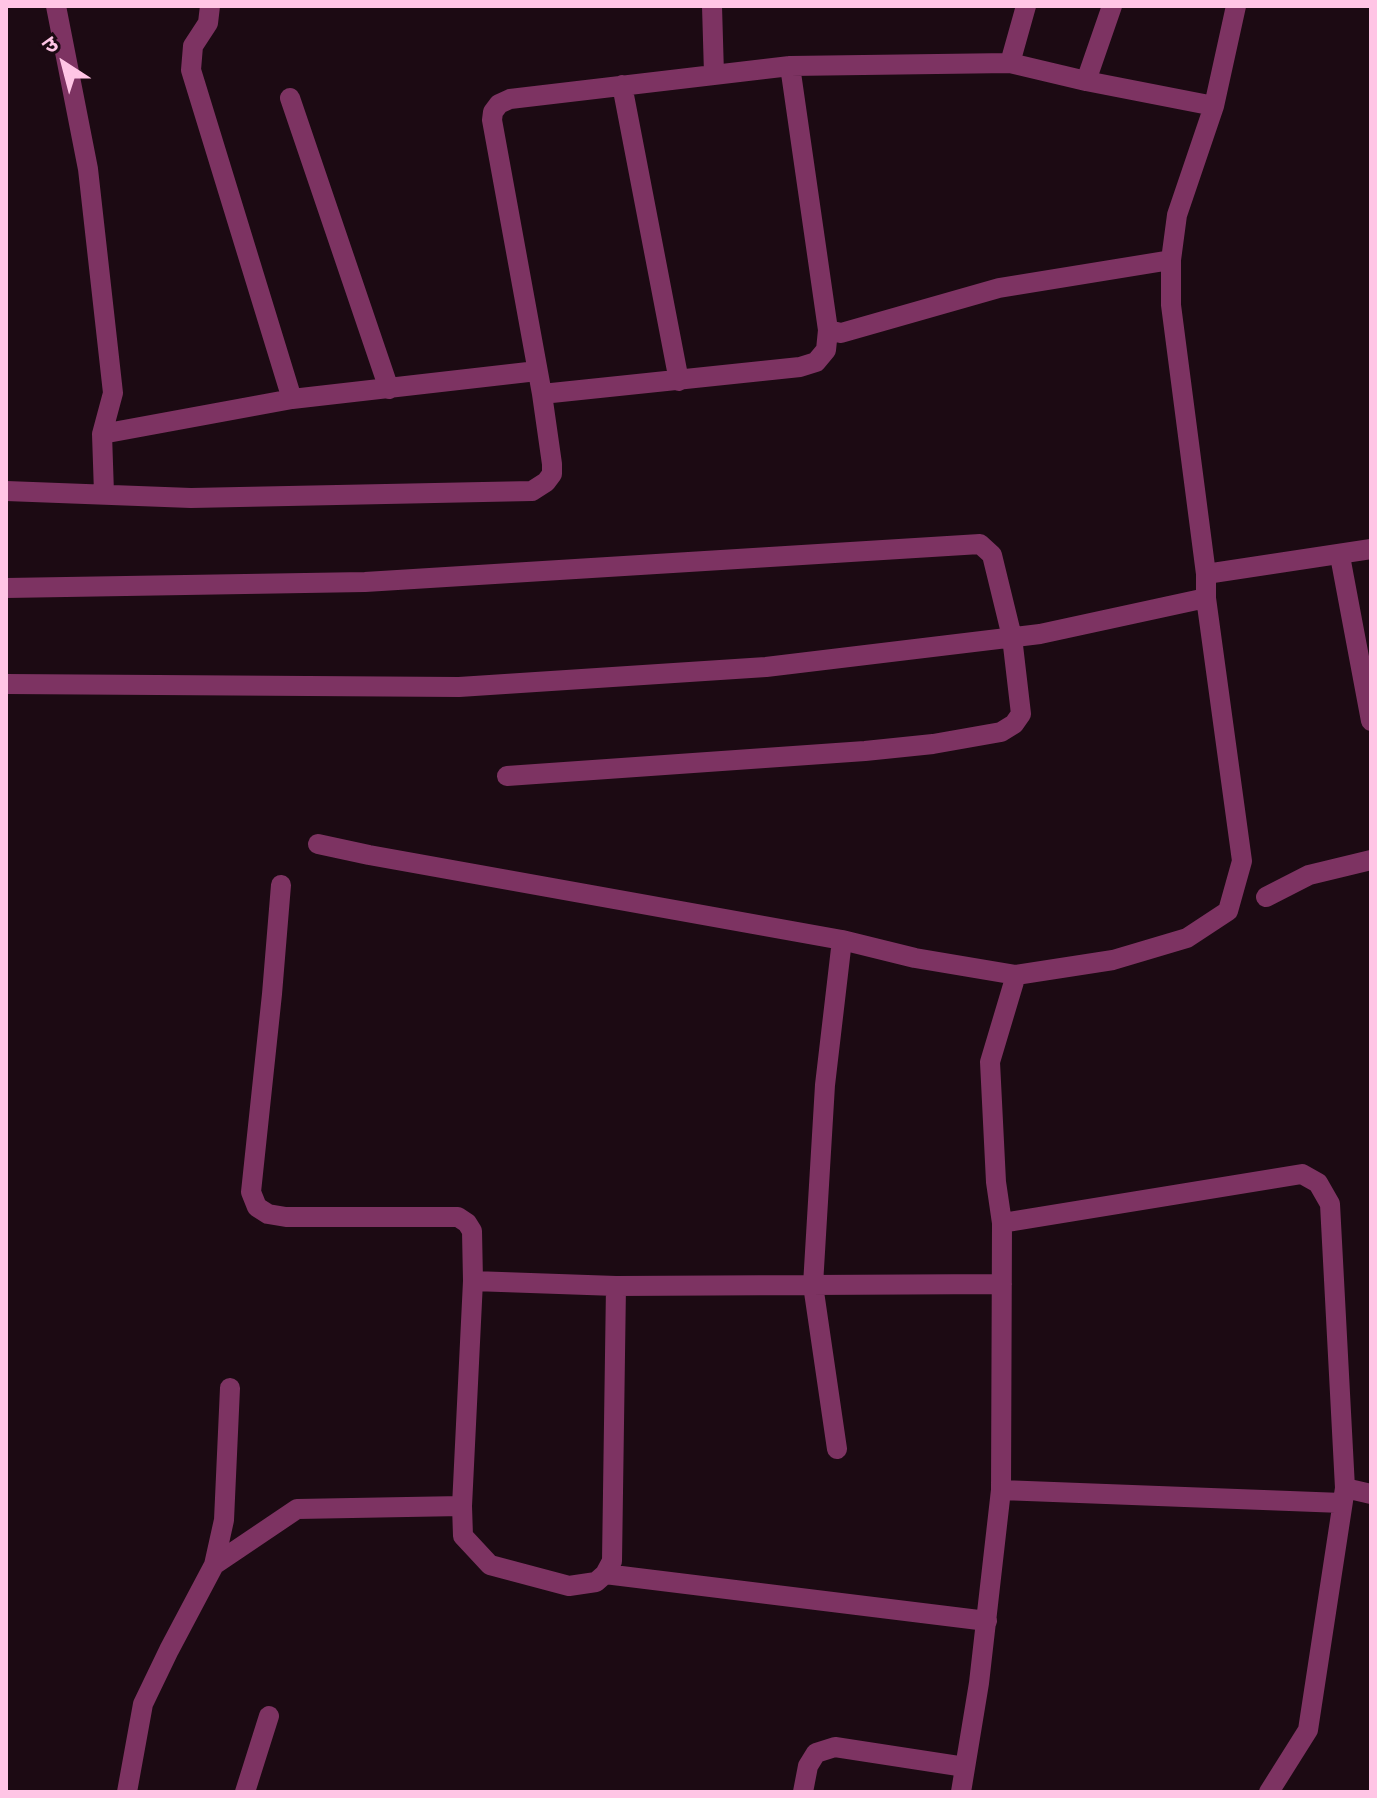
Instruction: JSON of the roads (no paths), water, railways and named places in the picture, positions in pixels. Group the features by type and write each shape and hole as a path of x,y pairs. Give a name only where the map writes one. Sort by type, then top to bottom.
{"street":[{"path":"56,6 88,169 113,393 102,434 104,493"},
{"path":"210,6 208,23 193,46 191,70 292,399"},
{"path":"712,6 714,74"},
{"path":"1010,63 1026,6"},
{"path":"1086,81 1112,6"},
{"path":"318,844 1016,975 1113,960 1187,938 1228,911 1242,861 1171,305 1171,260 1177,215 1214,106 1236,6"},
{"path":"6,491 191,498 532,491 546,482 552,474 542,394 492,120 499,104 510,99 790,66 1010,63 1214,106"},
{"path":"542,394 800,367 816,362 826,350 828,330 790,66"},
{"path":"622,85 679,381"},
{"path":"290,98 389,389"},
{"path":"828,330 841,333 999,288 1171,260"},
{"path":"102,434 292,399 537,371"},
{"path":"6,588 365,582 980,544 994,560 1012,637 1021,714 1014,724 1001,732 933,744 865,751 507,776"},
{"path":"1206,574 1371,549"},
{"path":"1340,556 1371,721"},
{"path":"6,684 459,687 766,667 1012,637 1206,598"},
{"path":"1266,897 1309,875 1371,860"},
{"path":"281,885 251,1192 257,1207 268,1214 286,1217 458,1217 467,1223 472,1231 473,1281 463,1536 490,1565 569,1586 596,1582 612,1561 616,1286"},
{"path":"837,1449 813,1285 825,1085 842,940"},
{"path":"961,1792 987,1621 1001,1490 1002,1223 996,1182 990,1062 1016,975"},
{"path":"1002,1223 1302,1174 1318,1183 1330,1204 1344,1495 1308,1730 1269,1792"},
{"path":"473,1281 616,1286 1002,1284"},
{"path":"127,1792 143,1704 214,1565 224,1520 230,1388"},
{"path":"1001,1490 1371,1494"},
{"path":"214,1565 297,1509 462,1506"},
{"path":"605,1574 987,1621"},
{"path":"245,1792 269,1716"},
{"path":"803,1792 808,1766 816,1753 835,1747 965,1767"}]}
